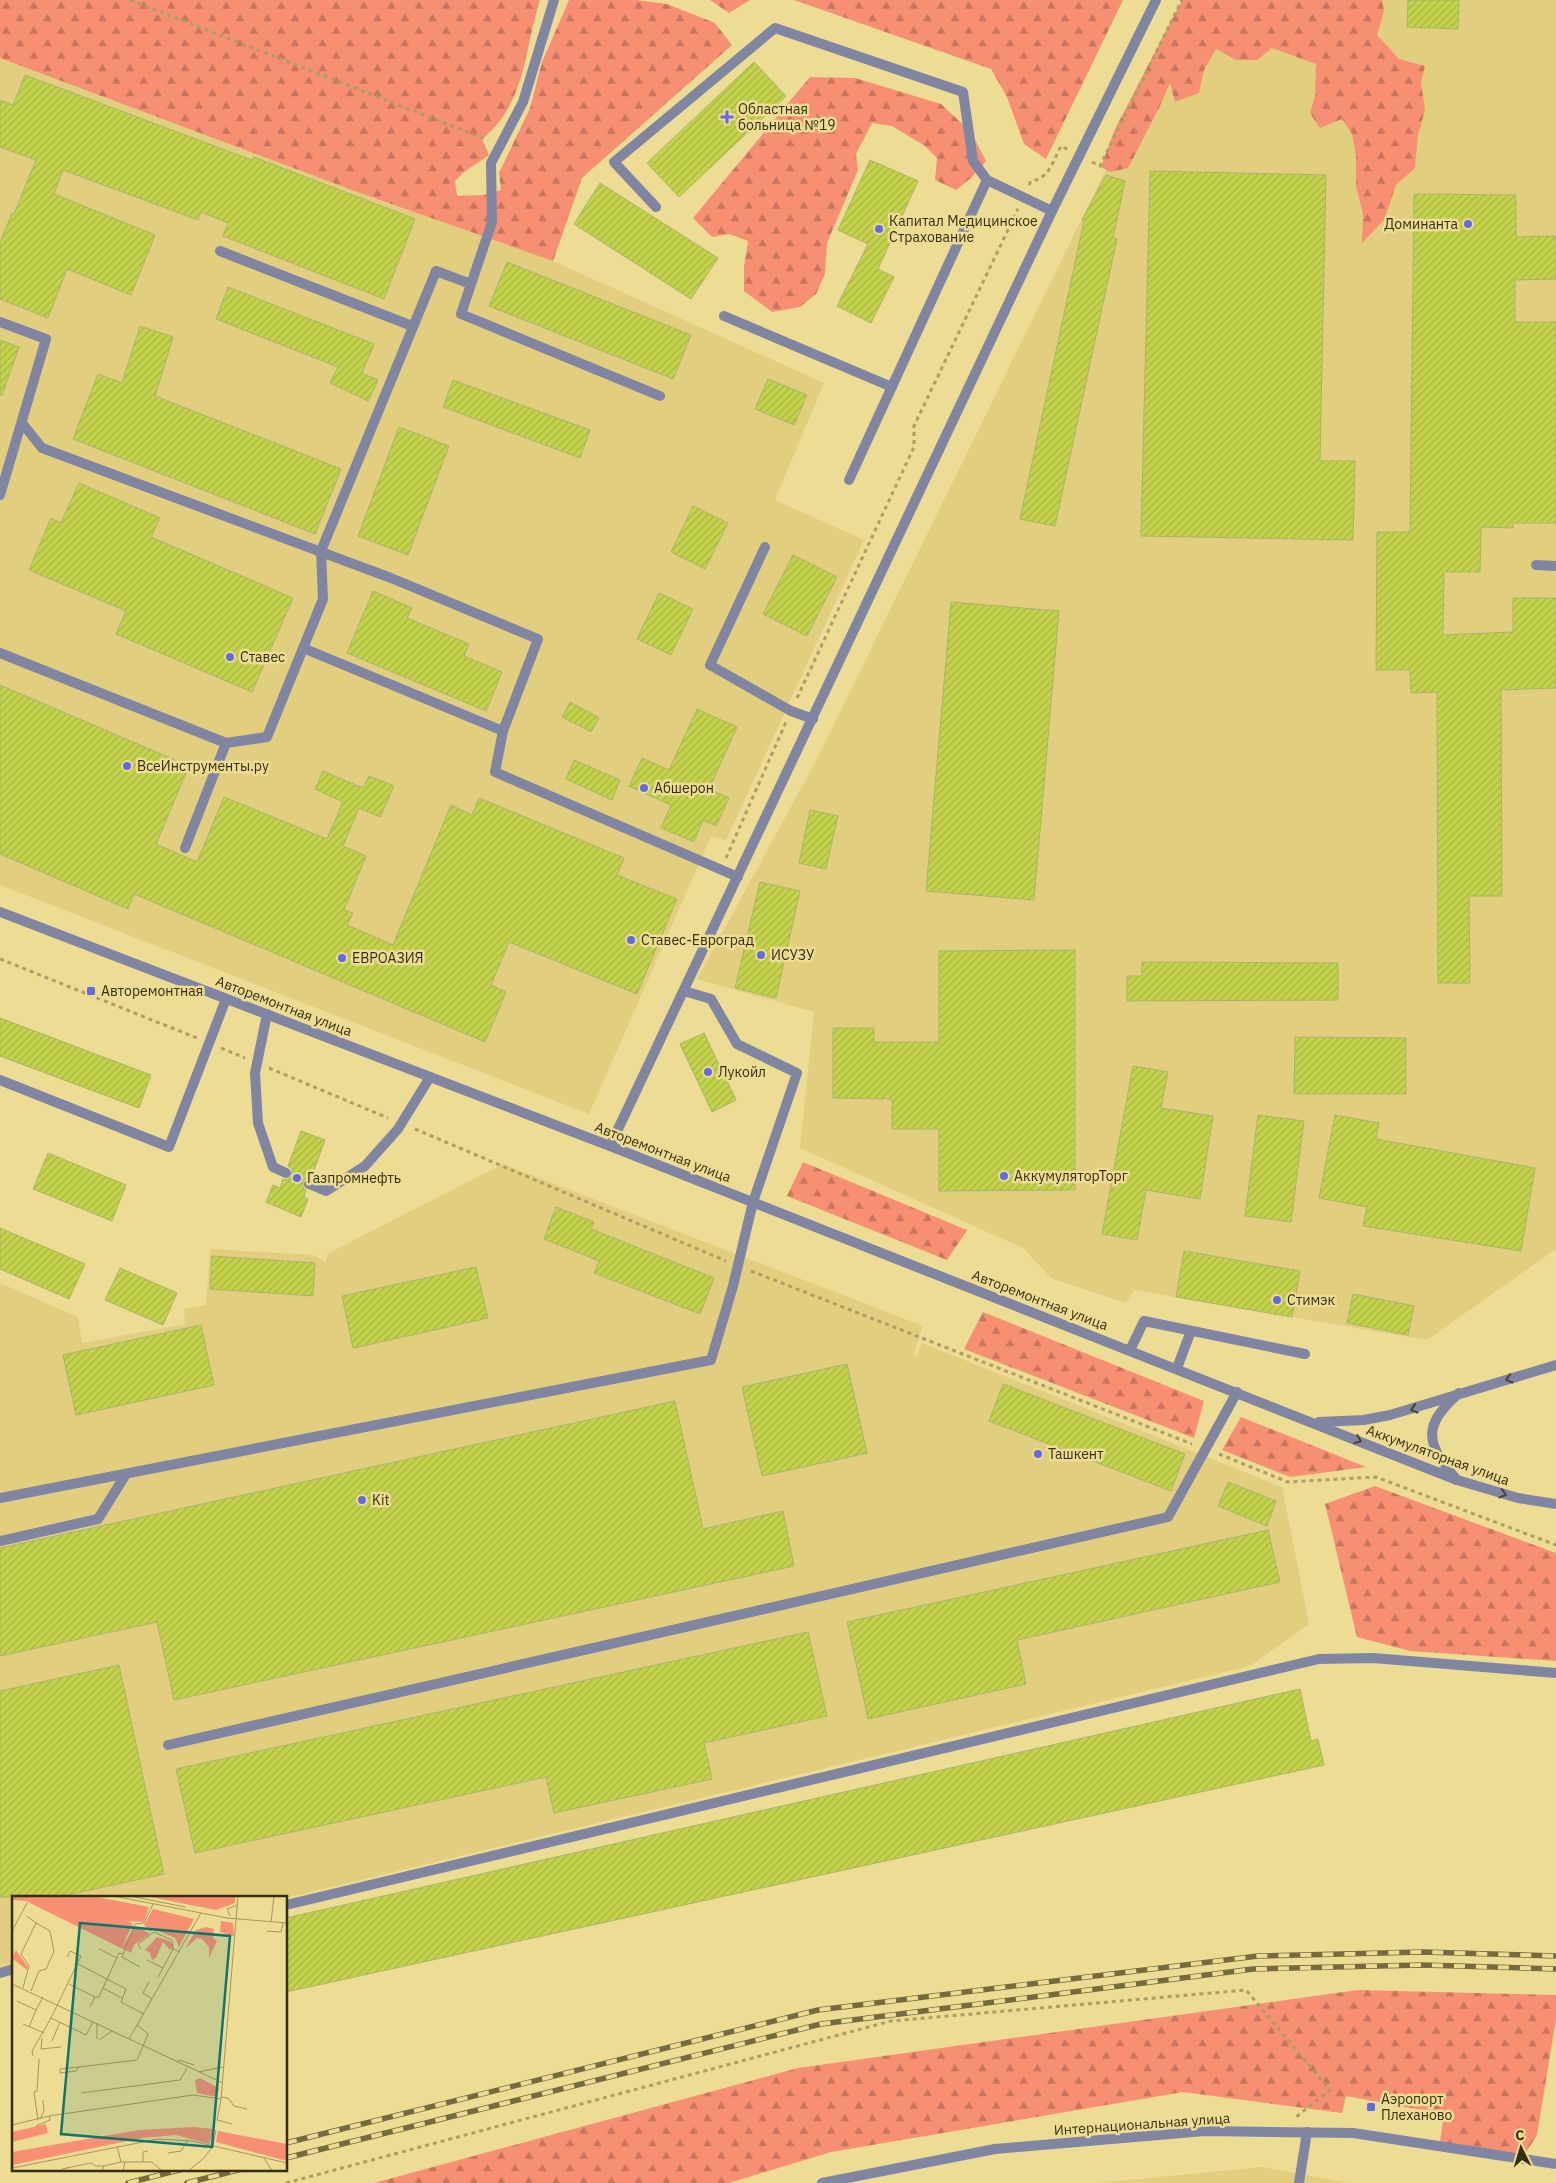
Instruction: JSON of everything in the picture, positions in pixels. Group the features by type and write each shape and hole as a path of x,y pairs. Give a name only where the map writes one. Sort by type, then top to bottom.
{"street":[{"path":"554,0 522,102 491,163 492,222 461,314 660,396"},
{"path":"610,1146 1052,211 1156,0"},
{"path":"656,207 614,162 775,28 963,92 973,161 987,180 1052,211"},
{"path":"849,480 987,180"},
{"path":"220,251 412,326"},
{"path":"0,654 226,743 267,737 323,599 321,551 436,270 471,284"},
{"path":"724,316 892,387"},
{"path":"0,322 46,339 0,495"},
{"path":"22,423 42,448 321,551 538,639 503,731 495,772 738,877"},
{"path":"765,547 710,665 791,711 813,718"},
{"path":"1536,565 1556,566"},
{"path":"303,648 503,731"},
{"path":"185,848 226,743"},
{"name":"Авторемонтная улица","path":"0,912 610,1146 1313,1422"},
{"path":"0,1498 711,1360 738,1266 753,1202 797,1073 737,1044 710,999 684,991"},
{"path":"0,1080 169,1147 226,999"},
{"path":"267,1014 255,1073 258,1123 273,1167 286,1173"},
{"path":"309,1184 326,1191 366,1166 401,1123 430,1077"},
{"path":"1130,1350 1144,1321 1305,1354"},
{"path":"1177,1368 1191,1331"},
{"path":"1313,1422 1364,1420 1390,1415 1556,1365"},
{"path":"168,1745 1168,1517 1237,1392"},
{"path":"1457,1480 1434,1447 1432,1434 1434,1421 1442,1409 1460,1393"},
{"name":"Аккумуляторная улица","path":"1313,1422 1457,1480 1518,1498 1556,1504"},
{"path":"0,1541 98,1519 126,1474"},
{"path":"288,1905 1319,1659 1373,1658 1556,1673"},
{"name":"Интернациональная улица","path":"822,2183 995,2149 1205,2131 1352,2133 1556,2164"},
{"path":"1299,2183 1307,2132"}],"path":[{"path":"130,0 500,145"},
{"path":"0,959 209,1043 738,1266 1288,1482 1376,1477 1556,1545"},
{"path":"286,2183 890,2021 1246,1990 1330,2090 1278,2132"}],"shaded area":[{"path":"1189,0 1556,0 1556,1249 1427,1340 1134,1290 1126,1303 1051,1278 1023,1248 800,1148 814,1012 697,979 817,759"},
{"path":"0,58 360,193 553,261 824,383 775,500 864,540 726,840 711,836 589,1114 0,885"},
{"path":"503,1164 923,1326 913,1355 917,1356 922,1343 1282,1487 1309,1624 1250,1666 288,1898 288,1896 12,1896 12,1964 0,1967 0,1283 78,1317 82,1343 185,1324 184,1309 206,1305 210,1249 313,1255 326,1262 327,1254"},
{"path":"1262,2167 1350,2183 1098,2183"}],"green space":[{"path":"0,0 540,0 522,75 515,93 507,110 482,139 489,155 464,172 455,181 457,196 484,195 501,190 499,173 530,108 542,62 569,0 637,0 667,4 715,23 732,45 582,178 553,261 360,193 0,58"},
{"path":"710,0 750,0 729,13"},
{"path":"794,0 1123,0 1046,159 1024,144 1007,97 991,69"},
{"path":"1182,0 1382,0 1384,11 1377,35 1399,59 1425,66 1421,82 1425,110 1418,135 1415,168 1396,185 1384,220 1362,243 1363,214 1356,186 1356,156 1352,134 1342,119 1320,128 1310,113 1315,96 1316,64 1272,48 1257,60 1236,60 1216,49 1204,70 1199,93 1175,102 1170,83 1128,168 1110,172 1101,167 1114,131"},
{"path":"810,77 855,78 941,104 971,132 986,161 971,178 956,190 935,180 937,158 925,146 892,126 872,123 856,154 858,170 827,243 825,274 816,294 800,307 772,312 744,291 744,267 748,241 729,234 712,237 693,218"},
{"path":"803,1162 967,1230 947,1260 787,1196"},
{"path":"983,1312 1204,1401 1194,1438 964,1349"},
{"path":"1241,1417 1366,1467 1290,1477 1222,1450"},
{"path":"1375,1486 1556,1553 1556,1661 1410,1651 1357,1637 1325,1504"},
{"path":"1358,1990 1556,1995 1556,2019 1537,2135 1525,2154 1440,2142 1444,2114 1346,2096 1342,2113 1183,2092 831,2152 729,2183 374,2183 798,2068"}],"building":[{"path":"1408,0 1459,0 1458,29 1407,27"},
{"path":"754,62 786,96 679,197 647,163"},
{"path":"25,75 252,160 254,157 415,219 384,299 223,236 228,223 201,212 198,220 63,170 54,194 155,235 131,295 67,269 48,318 0,299 0,243 36,160 0,147 0,100 13,105"},
{"path":"870,160 918,181 878,269 894,277 871,323 837,306 868,244 838,230"},
{"path":"1150,171 1326,175 1320,461 1355,461 1353,540 1141,536"},
{"path":"1106,175 1125,181 1113,238 1117,239 1055,526 1020,519 1084,221 1082,220"},
{"path":"600,183 718,258 691,299 574,224"},
{"path":"1414,194 1516,195 1516,237 1556,236 1556,279 1515,280 1515,322 1556,322 1556,523 1513,523 1513,528 1481,527 1480,572 1444,572 1443,635 1513,632 1513,598 1556,598 1556,688 1501,690 1502,896 1469,896 1470,983 1438,983 1437,692 1411,693 1410,670 1376,670 1377,532 1410,532"},
{"path":"507,262 691,335 673,379 489,306"},
{"path":"228,287 374,344 362,373 378,380 368,401 330,383 338,367 216,319"},
{"path":"140,326 173,337 155,396 341,469 315,534 73,439 98,374 122,383"},
{"path":"0,340 19,347 2,395 0,395"},
{"path":"768,379 807,395 794,425 755,409"},
{"path":"453,380 590,430 580,458 443,407"},
{"path":"399,427 449,446 408,555 358,536"},
{"path":"79,483 160,518 151,537 293,598 252,692 116,634 126,611 29,570 51,518 61,523"},
{"path":"693,506 728,523 705,569 671,552"},
{"path":"793,555 837,577 807,636 763,614"},
{"path":"373,591 412,608 407,618 469,644 464,656 502,672 486,711 347,653"},
{"path":"659,593 693,609 671,655 637,639"},
{"path":"951,602 1059,611 1034,900 926,891"},
{"path":"0,685 189,766 156,844 197,862 224,797 327,839 343,802 315,789 323,771 363,788 369,776 394,786 380,817 359,808 343,846 366,856 344,910 353,913 347,925 393,945 451,805 472,815 479,798 624,858 617,875 677,899 637,994 509,942 491,985 506,992 485,1042 134,894 128,909 0,854"},
{"path":"570,702 599,718 591,732 562,717"},
{"path":"697,709 737,727 709,789 729,798 716,826 703,820 694,842 661,828 671,805 629,786 642,758 669,770"},
{"path":"574,760 620,780 612,800 566,779"},
{"path":"810,810 838,816 826,869 799,863"},
{"path":"760,882 800,891 776,998 735,988"},
{"path":"1075,950 1075,1190 939,1191 939,1129 892,1129 892,1099 833,1098 833,1028 874,1028 874,1042 939,1042 939,951"},
{"path":"1142,962 1338,963 1338,1000 1127,1001 1127,976 1142,976"},
{"path":"0,1018 151,1075 139,1108 0,1056"},
{"name":"Лукойл","path":"704,1033 736,1100 712,1112 680,1044"},
{"path":"1295,1037 1406,1038 1406,1094 1294,1094"},
{"path":"1133,1066 1168,1072 1161,1108 1213,1116 1200,1199 1146,1190 1137,1240 1102,1234"},
{"path":"1258,1115 1304,1121 1291,1222 1245,1216"},
{"path":"1335,1115 1379,1123 1376,1139 1535,1168 1521,1251 1363,1226 1367,1207 1319,1198"},
{"name":"Газпромнефть","path":"301,1131 325,1140 311,1178 305,1178 303,1182 303,1188 306,1190 304,1197 308,1199 301,1217 266,1202 273,1185 280,1188 283,1179 287,1180 292,1176 292,1169 288,1166"},
{"path":"48,1153 126,1185 112,1221 33,1189"},
{"path":"556,1207 594,1222 591,1229 714,1278 700,1314 594,1273 599,1261 544,1239"},
{"path":"0,1228 85,1264 69,1299 0,1269"},
{"path":"1184,1251 1300,1271 1292,1317 1176,1297"},
{"path":"212,1256 315,1263 313,1296 210,1289"},
{"path":"476,1267 488,1318 353,1348 342,1296"},
{"path":"120,1268 177,1293 163,1325 105,1300"},
{"path":"1353,1294 1414,1306 1408,1335 1347,1323"},
{"path":"201,1325 214,1385 76,1415 63,1355"},
{"path":"847,1364 867,1453 762,1476 742,1387"},
{"path":"1003,1384 1185,1454 1171,1491 989,1421"},
{"path":"675,1401 703,1529 783,1511 794,1566 174,1700 157,1622 0,1656 0,1548"},
{"path":"1228,1482 1276,1501 1267,1526 1218,1506"},
{"path":"1268,1530 1280,1582 1017,1640 1026,1684 868,1719 847,1622"},
{"path":"808,1632 827,1716 704,1743 712,1779 554,1813 546,1777 195,1853 176,1769"},
{"path":"119,1665 164,1874 63,1896 0,1897 0,1691"},
{"path":"1300,1689 1311,1741 1318,1739 1324,1765 288,1992 288,1918"}],"railway":[{"path":"288,2142 818,2010 1258,1956 1423,1952 1556,1956"},
{"path":"288,2157 821,2024 1253,1969 1423,1965 1556,1969"},
{"path":"128,2183 179,2170"},
{"path":"187,2183 238,2170"}],"place":[{"name":"Областная больница №19","path":"727,117"},
{"name":"Доминанта","path":"1468,224"},
{"name":"Капитал Медицинское Страхование","path":"879,229"},
{"name":"Ставес","path":"230,657"},
{"name":"ВсеИнструменты.ру","path":"127,766"},
{"name":"Абшерон","path":"644,788"},
{"name":"Ставес-Евроград","path":"631,940"},
{"name":"ИСУЗУ","path":"761,955"},
{"name":"ЕВРОАЗИЯ","path":"342,958"},
{"name":"Авторемонтная","path":"91,991"},
{"name":"Лукойл","path":"708,1072"},
{"name":"АккумуляторТорг","path":"1004,1176"},
{"name":"Газпромнефть","path":"297,1178"},
{"name":"Стимэк","path":"1277,1300"},
{"name":"Ташкент","path":"1038,1454"},
{"name":"Kit","path":"362,1500"},
{"name":"Аэропорт Плеханово","path":"1371,2107"}]}
